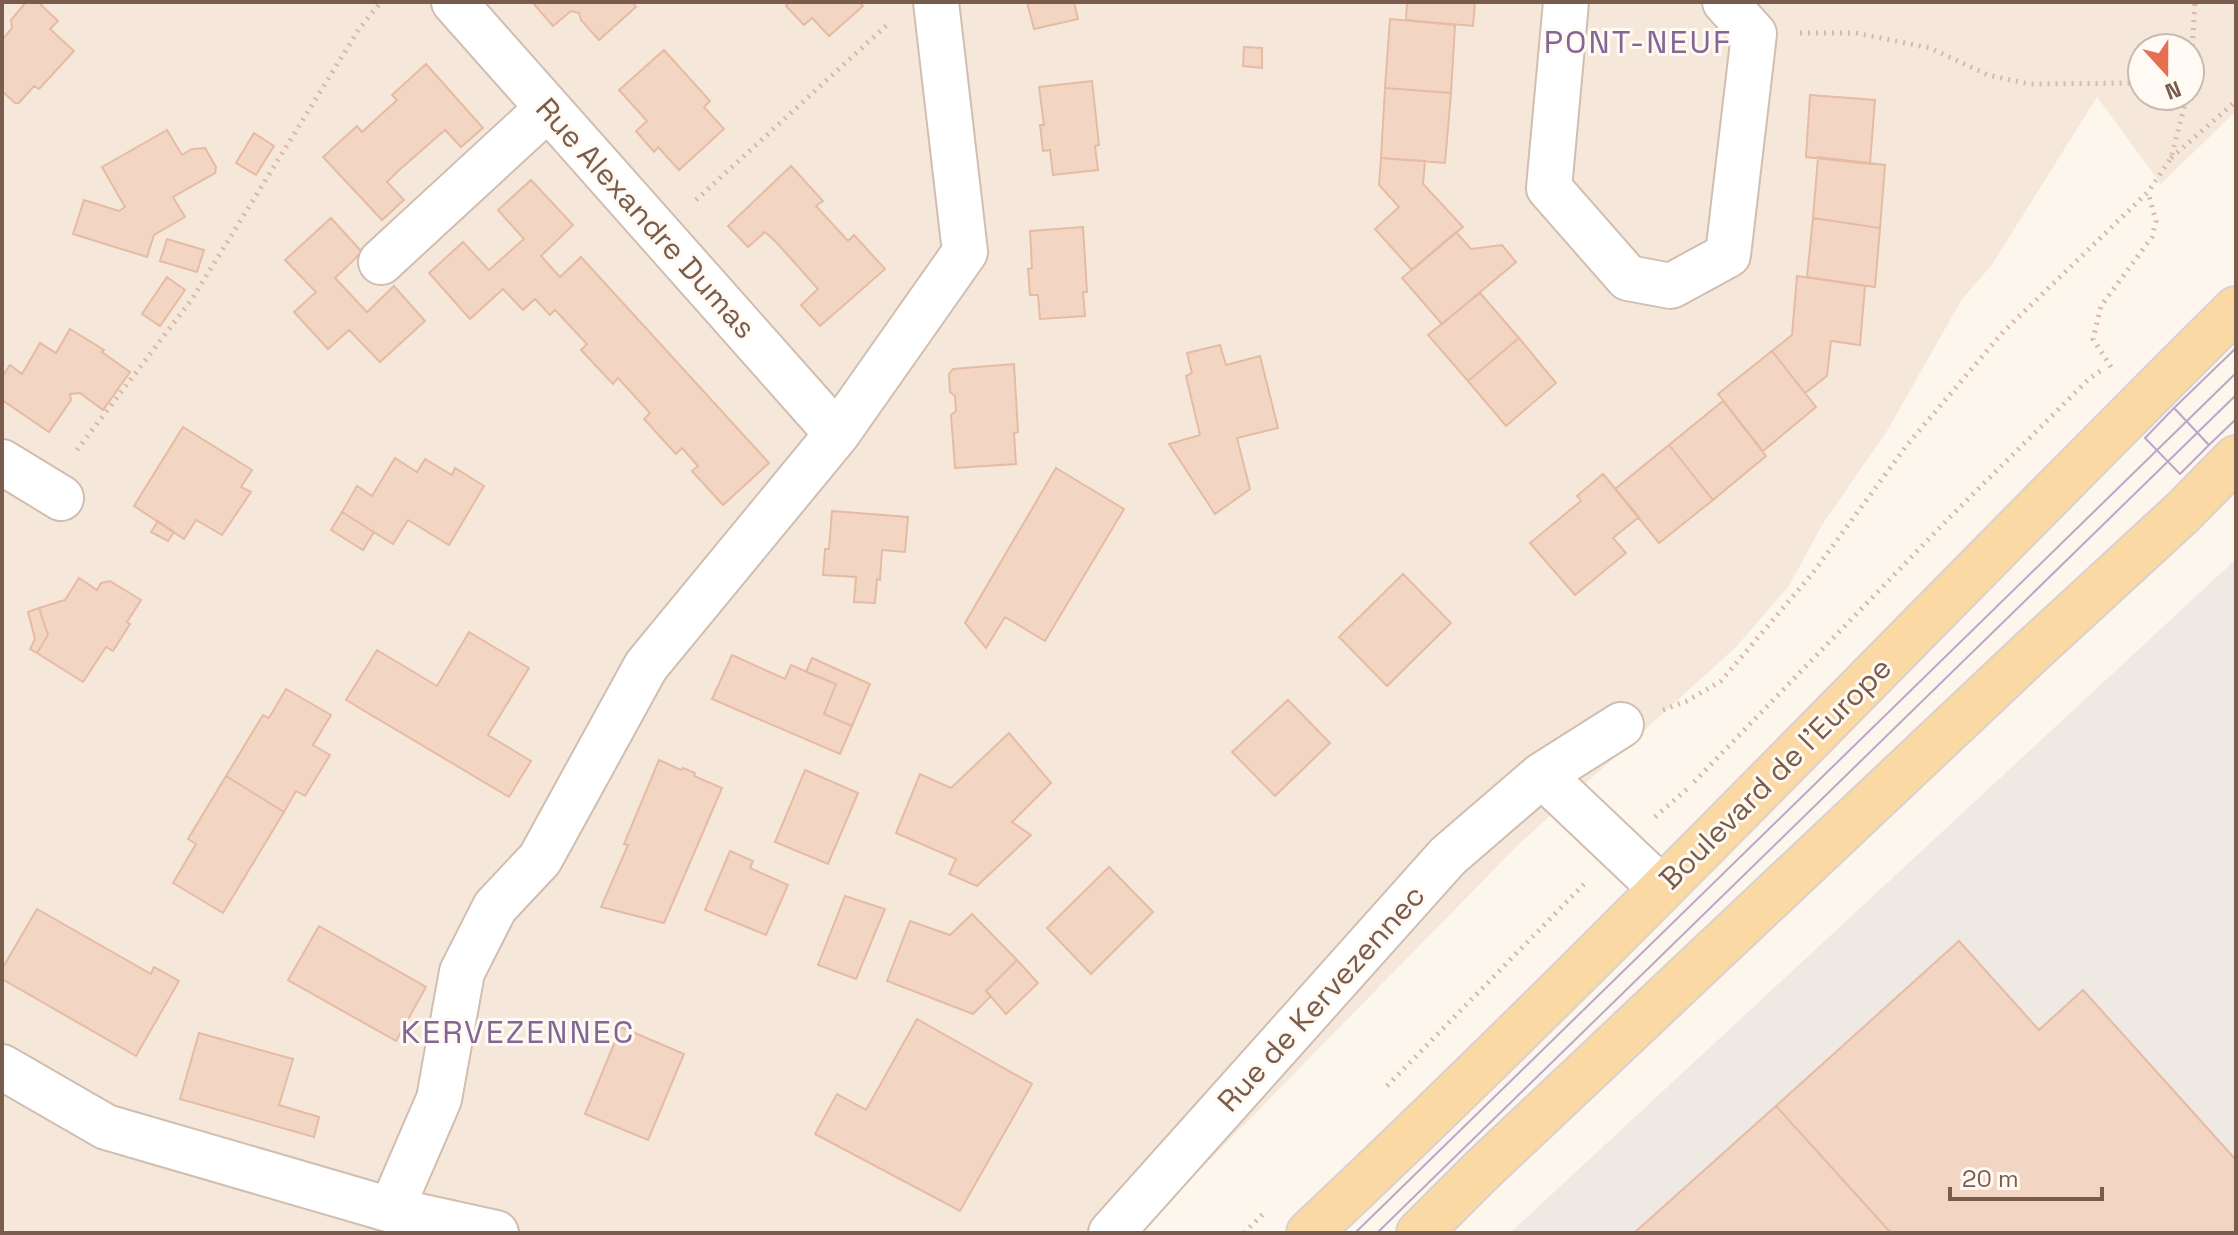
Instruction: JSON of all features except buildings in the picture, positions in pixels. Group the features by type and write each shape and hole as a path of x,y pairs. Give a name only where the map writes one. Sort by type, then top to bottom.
{"main road":[{"name":"Boulevard de l'Europe","path":"1309,1233 1661,888 2236,309"},
{"path":"1419,1233 1481,1171 2183,512 2236,458"}],"street":[{"name":"Rue Alexandre Dumas","path":"454,2 837,434"},
{"path":"391,1210 439,1099 462,972 495,907 540,859 646,666 837,434 965,252 936,2"},
{"path":"1566,2 1549,188 1628,278 1671,286 1728,255 1754,34 1725,2"},
{"path":"381,262 548,108"},
{"path":"2,462 54,493"},
{"name":"Rue de Kervezennec","path":"1111,1233 1448,856 1542,775 1621,725"},
{"path":"1542,775 1661,888"},
{"path":"2,1067 106,1127 391,1210 496,1233"}],"path":[{"path":"54,493 192,299 359,29 381,2"},
{"path":"2193,32 2195,2"},
{"path":"660,233 889,23"},
{"path":"1754,34 1856,33 1930,48 1988,75 2029,84 2126,83"},
{"path":"1621,725 1687,701 1721,681 1812,574 1907,445 2003,332 2148,192 2171,158 2236,101"},
{"path":"2171,158 2183,112"},
{"path":"1377,1097 1620,847 1686,790 1951,516 2089,379 2121,359"},
{"path":"1244,1233 1267,1210"}],"shaded area":[{"path":"2,2 2236,2 2236,111 2161,184 2097,97 1991,266 1962,299 1887,431 1822,525 1789,586 1736,647 1519,844 1138,1233 2,1233"},
{"path":"2236,559 2236,1233 1510,1233"}],"tram line":[{"path":"2181,415 2174,408 2236,348"},
{"path":"1355,1233 2236,373"},
{"path":"1377,1233 2236,395"},
{"path":"2174,408 2209,445 2180,474 2145,438 2174,408"},
{"path":"2203,439 2209,445 2236,419"}],"district":[{"name":"PONT-NEUF","path":"1638,42"},
{"name":"KERVEZENNEC","path":"518,1032"}]}
